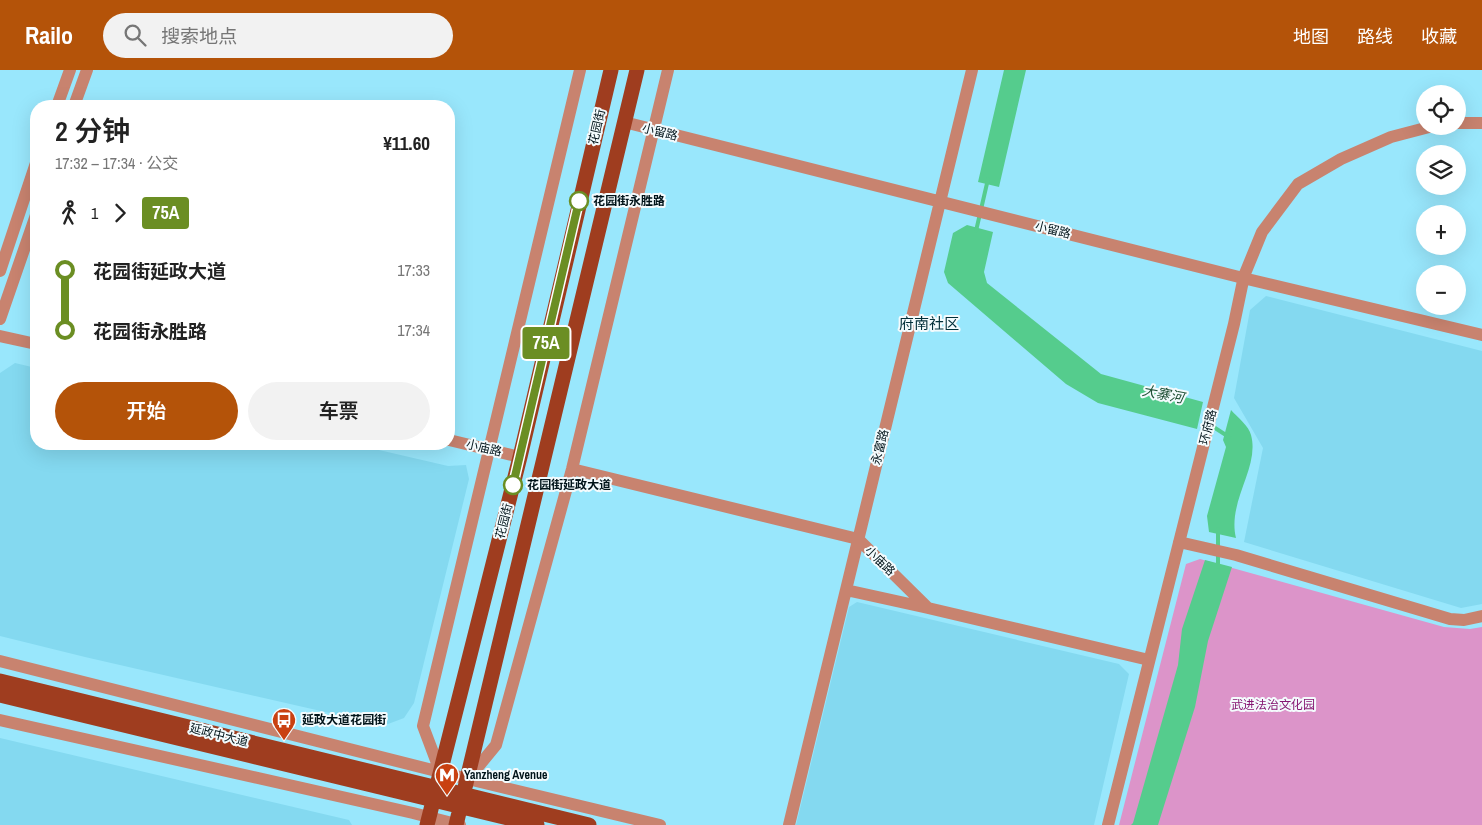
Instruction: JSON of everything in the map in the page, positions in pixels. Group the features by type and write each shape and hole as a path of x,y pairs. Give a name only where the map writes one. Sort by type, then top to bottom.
{"main road":[{"name":"花园街","path":"428,821 520,457 611,70"},
{"name":"花园街","path":"458,825 637,70"},
{"name":"延政中大道","path":"0,681 435,794"},
{"name":"延政中大道","path":"0,695 435,794"},
{"path":"435,794 589,825"},
{"path":"463,800 537,825"}],"street":[{"path":"59,100 70,70"},
{"path":"76,100 87,70"},
{"path":"440,772 423,726 580,70"},
{"path":"468,779 496,745 572,469 668,70"},
{"name":"永富路","path":"789,825 972,70"},
{"name":"小留路","path":"624,122 1243,278 1482,335"},
{"path":"1466,123 1482,123"},
{"name":"环府路","path":"1108,825 1205,439 1243,278 1262,232 1298,184 1341,159 1391,137 1416,130"},
{"path":"0,271 30,181"},
{"path":"0,318 30,232"},
{"path":"0,336 30,343"},
{"name":"小庙路","path":"455,442 520,457"},
{"name":"小庙路","path":"572,469 858,540 928,608"},
{"path":"1179,542 1236,555 1450,619 1464,620 1482,616"},
{"path":"846,590 1149,660"},
{"path":"0,661 468,779 660,825"},
{"path":"0,720 428,821 458,825"}],"shaded area":[{"path":"1266,296 1482,351 1482,604 1461,608 1244,542 1263,448 1234,398 1250,310"},
{"path":"15,363 30,367 30,450 379,450 448,466 466,465 469,479 414,703 404,718 388,724 369,722 0,636 0,373"},
{"path":"857,602 1119,664 1129,674 1094,825 796,825 849,607"},
{"path":"0,738 349,820 352,825 0,825"}],"green space":[{"name":"武进法治文化园","path":"1200,559 1444,627 1470,629 1482,627 1482,825 1119,825 1186,564"}],"water":[{"path":"1004,70 1026,70 999,187 978,182"},
{"path":"967,225 993,232 984,272 987,283 1101,374 1203,402 1197,429 1098,403 1066,384 948,283 944,272 953,233"},
{"path":"1231,410 1250,432 1253,447 1248,472 1236,511 1234,524 1236,538 1209,532 1207,516 1226,447 1223,440"},
{"path":"1205,560 1232,567 1208,641 1195,707 1158,825 1131,825 1178,665 1182,629"}],"waterway":[{"name":"大寨河","path":"976,231 988,179"},
{"name":"大寨河","path":"1212,426 1229,437"},
{"name":"大寨河","path":"1218,529 1218,567"}],"bus line":[{"name":"75A","path":"513,485 579,201"}],"place":[{"name":"花园街永胜路","path":"579,201"},
{"name":"花园街延政大道","path":"513,485"},
{"name":"延政大道花园街","path":"284,741"},
{"name":"Yanzheng Avenue","path":"447,796"}],"district":[{"name":"府南社区","path":"929,324"}]}
